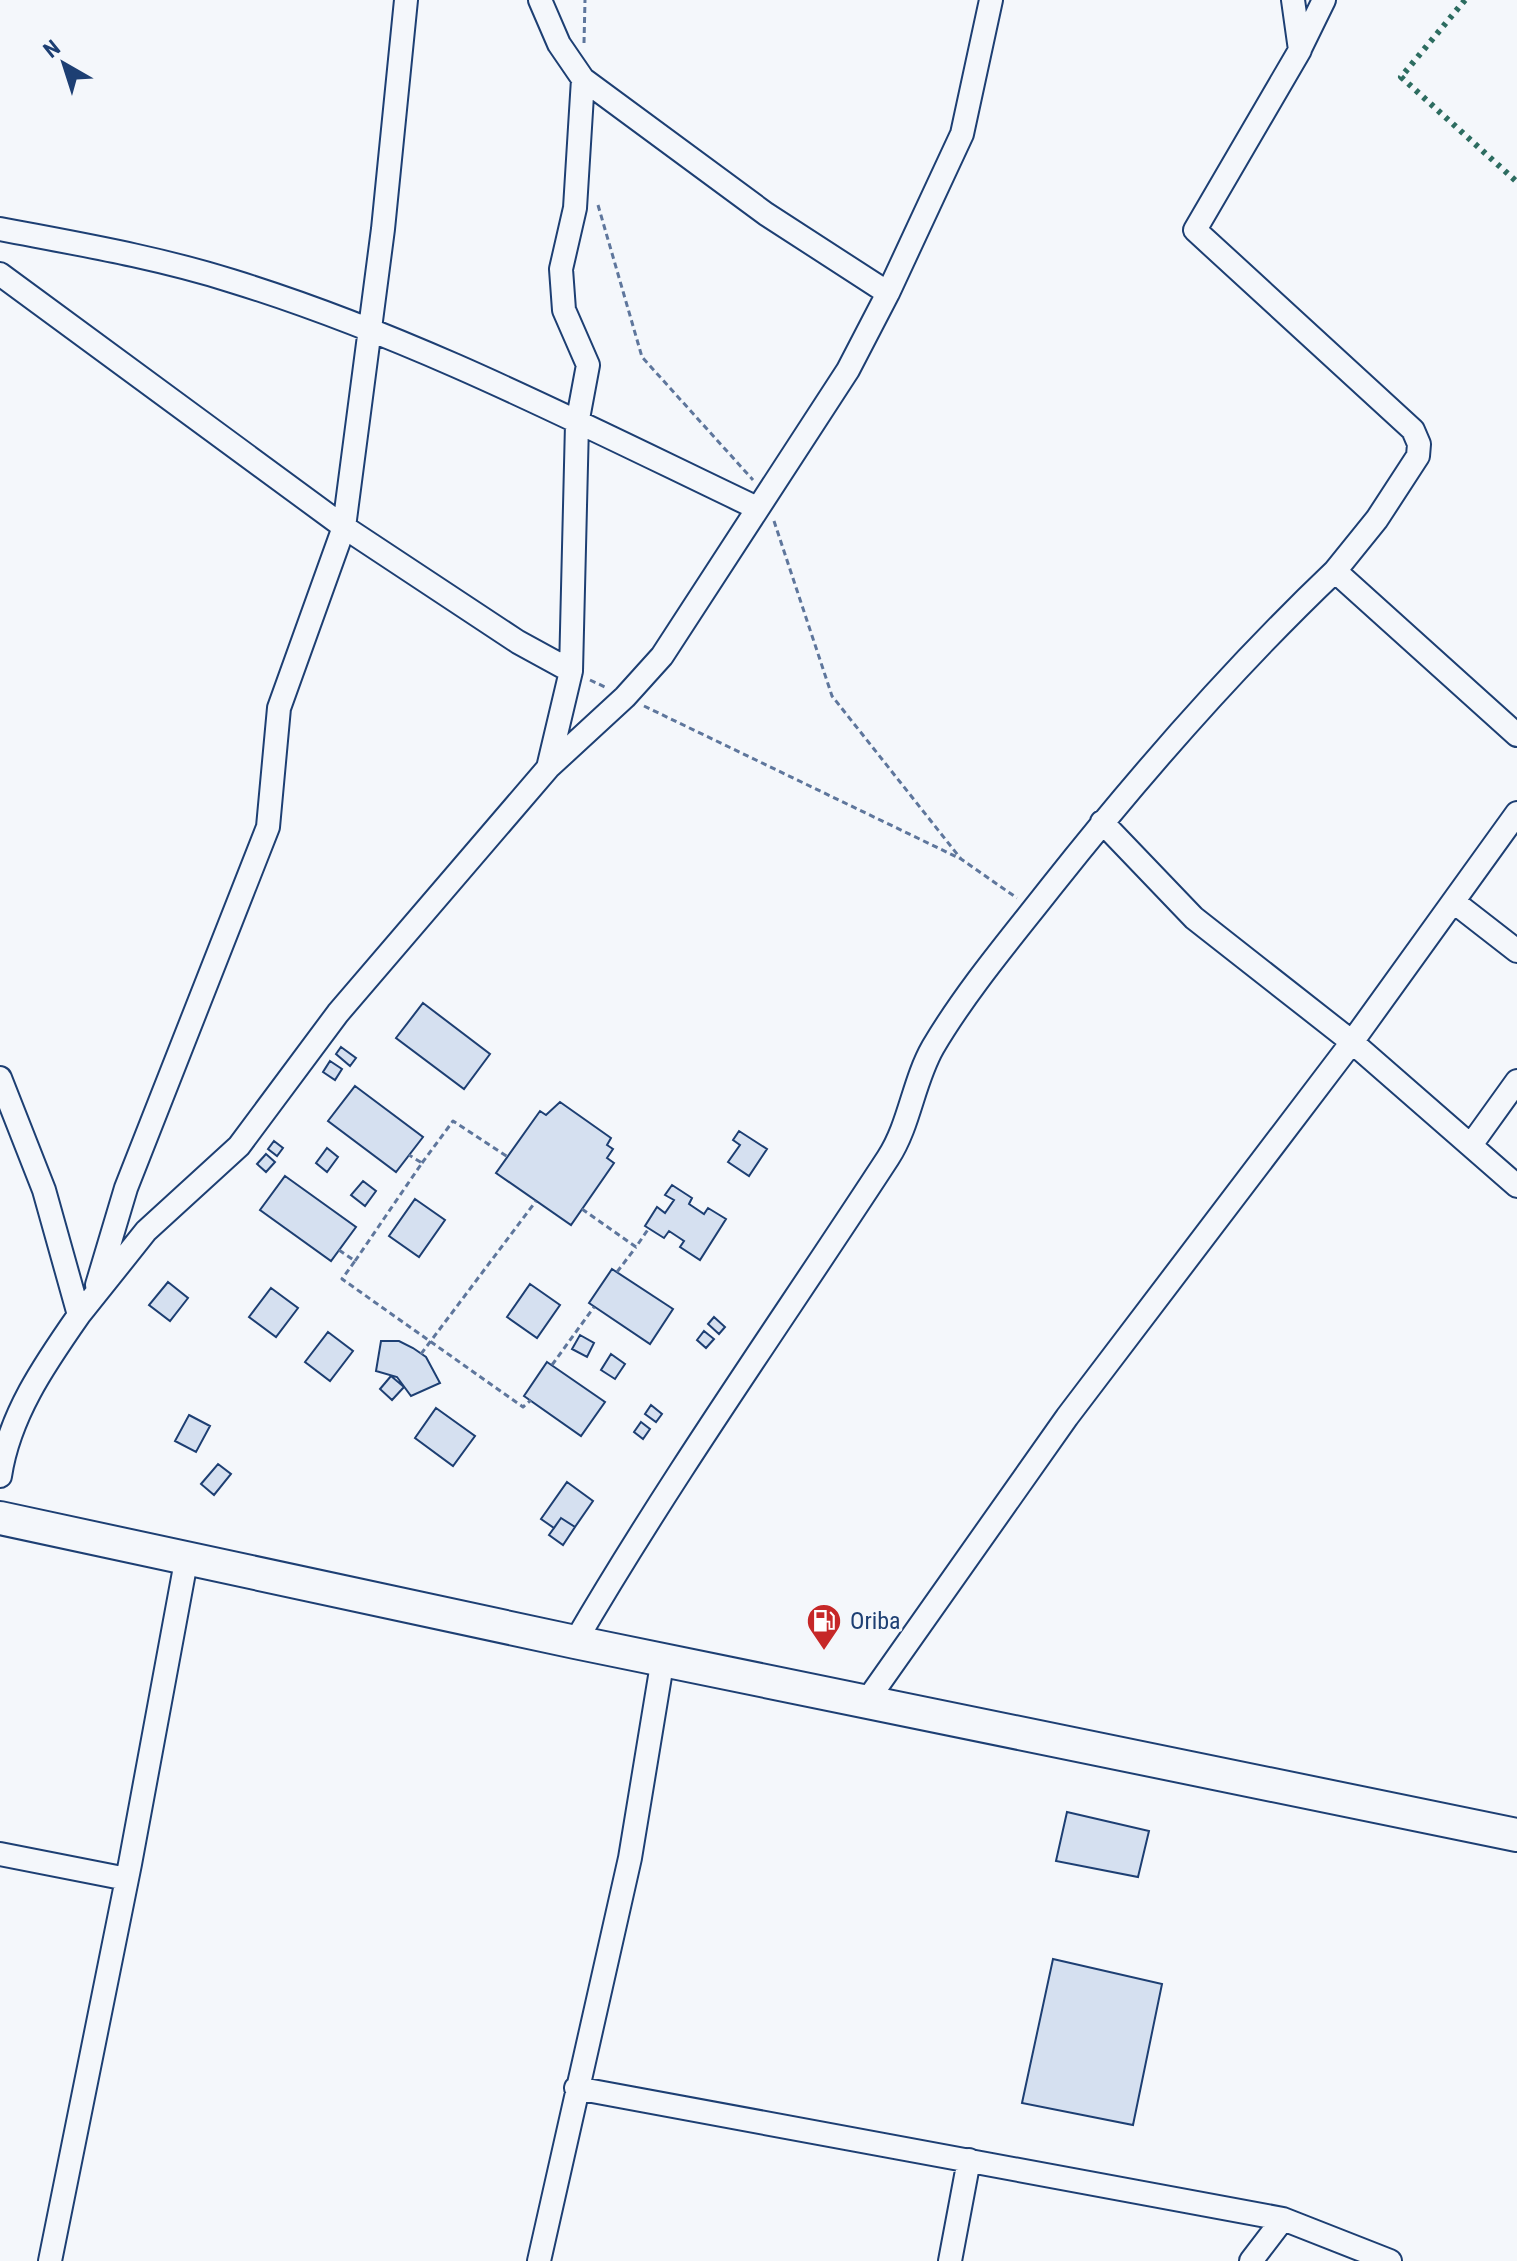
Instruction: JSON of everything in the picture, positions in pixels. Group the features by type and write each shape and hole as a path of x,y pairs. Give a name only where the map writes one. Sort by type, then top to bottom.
{"highway":[{"path":"0,1518 575,1642 1517,1835"}],"street":[{"path":"93,1297 126,1188 268,827 279,708 344,527 371,330 406,0"},
{"path":"540,0 559,44 583,79 766,214 888,293"},
{"path":"0,1476 6,1442 31,1389 79,1315 146,1231 239,1146 338,1013 548,768 625,697 662,656 848,370 888,293 962,134 991,0"},
{"path":"1293,0 1300,50"},
{"path":"575,1642 741,1374 891,1153 917,1080 934,1047 1034,909 1102,822 1179,731 1335,571 1377,519 1418,456 1416,437 1195,230 1300,50 1324,0"},
{"path":"548,768 571,671 577,424 588,365 585,352 564,310 561,269 575,208 583,79"},
{"path":"0,229 144,257 231,280 371,330 757,508"},
{"path":"0,274 344,527 518,642 571,671"},
{"path":"1335,571 1517,735"},
{"path":"866,1702 1067,1417 1352,1042 1517,813"},
{"path":"1102,822 1194,918 1352,1042 1517,1186"},
{"path":"1454,902 1517,951"},
{"path":"0,1078 44,1190 79,1315"},
{"path":"1471,1145 1517,1081"},
{"path":"50,2261 127,1879 187,1556"},
{"path":"539,2261 630,1858 663,1658"},
{"path":"0,1854 127,1879"},
{"path":"576,2088 1283,2219 1394,2260"},
{"path":"950,2261 969,2160"},
{"path":"1251,2261 1283,2219"}],"path":[{"path":"583,79 585,0"},
{"path":"571,671 961,859 1034,909"},
{"path":"508,1157 453,1121 342,1279 523,1407 531,1400"},
{"path":"409,1155 422,1163"},
{"path":"421,1354 536,1201"},
{"path":"582,1209 636,1247"},
{"path":"617,1272 649,1228"},
{"path":"339,1250 355,1261"},
{"path":"552,1365 594,1307"}],"building":[{"path":"423,1003 490,1054 464,1089 396,1038"},
{"path":"341,1047 356,1058 350,1066 336,1054"},
{"path":"330,1061 342,1069 335,1080 323,1072"},
{"path":"355,1086 423,1137 396,1172 328,1121"},
{"path":"560,1102 611,1138 607,1145 613,1149 607,1158 614,1163 571,1225 496,1173 540,1111 546,1115"},
{"path":"739,1131 767,1149 749,1176 728,1162 740,1145 733,1140"},
{"path":"274,1141 283,1148 277,1156 268,1149"},
{"path":"327,1148 338,1157 327,1172 316,1163"},
{"path":"266,1154 275,1162 266,1172 257,1164"},
{"path":"285,1176 356,1227 331,1261 260,1210"},
{"path":"363,1181 376,1191 365,1206 351,1195"},
{"path":"672,1185 692,1198 689,1204 704,1214 708,1208 726,1219 700,1260 680,1247 684,1241 669,1231 664,1238 645,1226 657,1207 665,1213 674,1200 665,1195"},
{"path":"415,1199 445,1220 419,1257 389,1236"},
{"path":"612,1269 673,1309 650,1344 589,1303"},
{"path":"168,1282 188,1298 170,1321 149,1305"},
{"path":"530,1284 560,1305 537,1338 507,1317"},
{"path":"271,1288 298,1308 276,1337 249,1317"},
{"path":"714,1317 725,1327 719,1334 708,1324"},
{"path":"704,1331 714,1339 706,1348 697,1340"},
{"path":"328,1332 353,1351 330,1381 305,1362"},
{"path":"580,1335 594,1343 587,1357 572,1349"},
{"path":"381,1341 399,1341 426,1357 440,1383 411,1396 397,1377 376,1371"},
{"path":"611,1354 625,1364 615,1379 601,1370"},
{"path":"547,1362 605,1402 581,1436 524,1396"},
{"path":"391,1376 404,1387 392,1400 380,1389"},
{"path":"651,1405 662,1414 656,1422 645,1414"},
{"path":"436,1408 475,1436 453,1466 415,1438"},
{"path":"189,1415 210,1426 196,1452 175,1441"},
{"path":"641,1422 650,1429 643,1439 634,1432"},
{"path":"218,1464 231,1474 214,1495 201,1484"},
{"path":"567,1482 593,1501 575,1527 561,1518 554,1528 541,1519"},
{"path":"561,1518 575,1527 563,1545 549,1535"},
{"path":"1067,1812 1149,1831 1138,1877 1056,1861"},
{"path":"1053,1959 1162,1984 1133,2125 1022,2103"}],"hedge":[{"path":"1465,0 1401,77 1517,182"}],"place":[{"name":"Oriba","path":"824,1652"}]}
